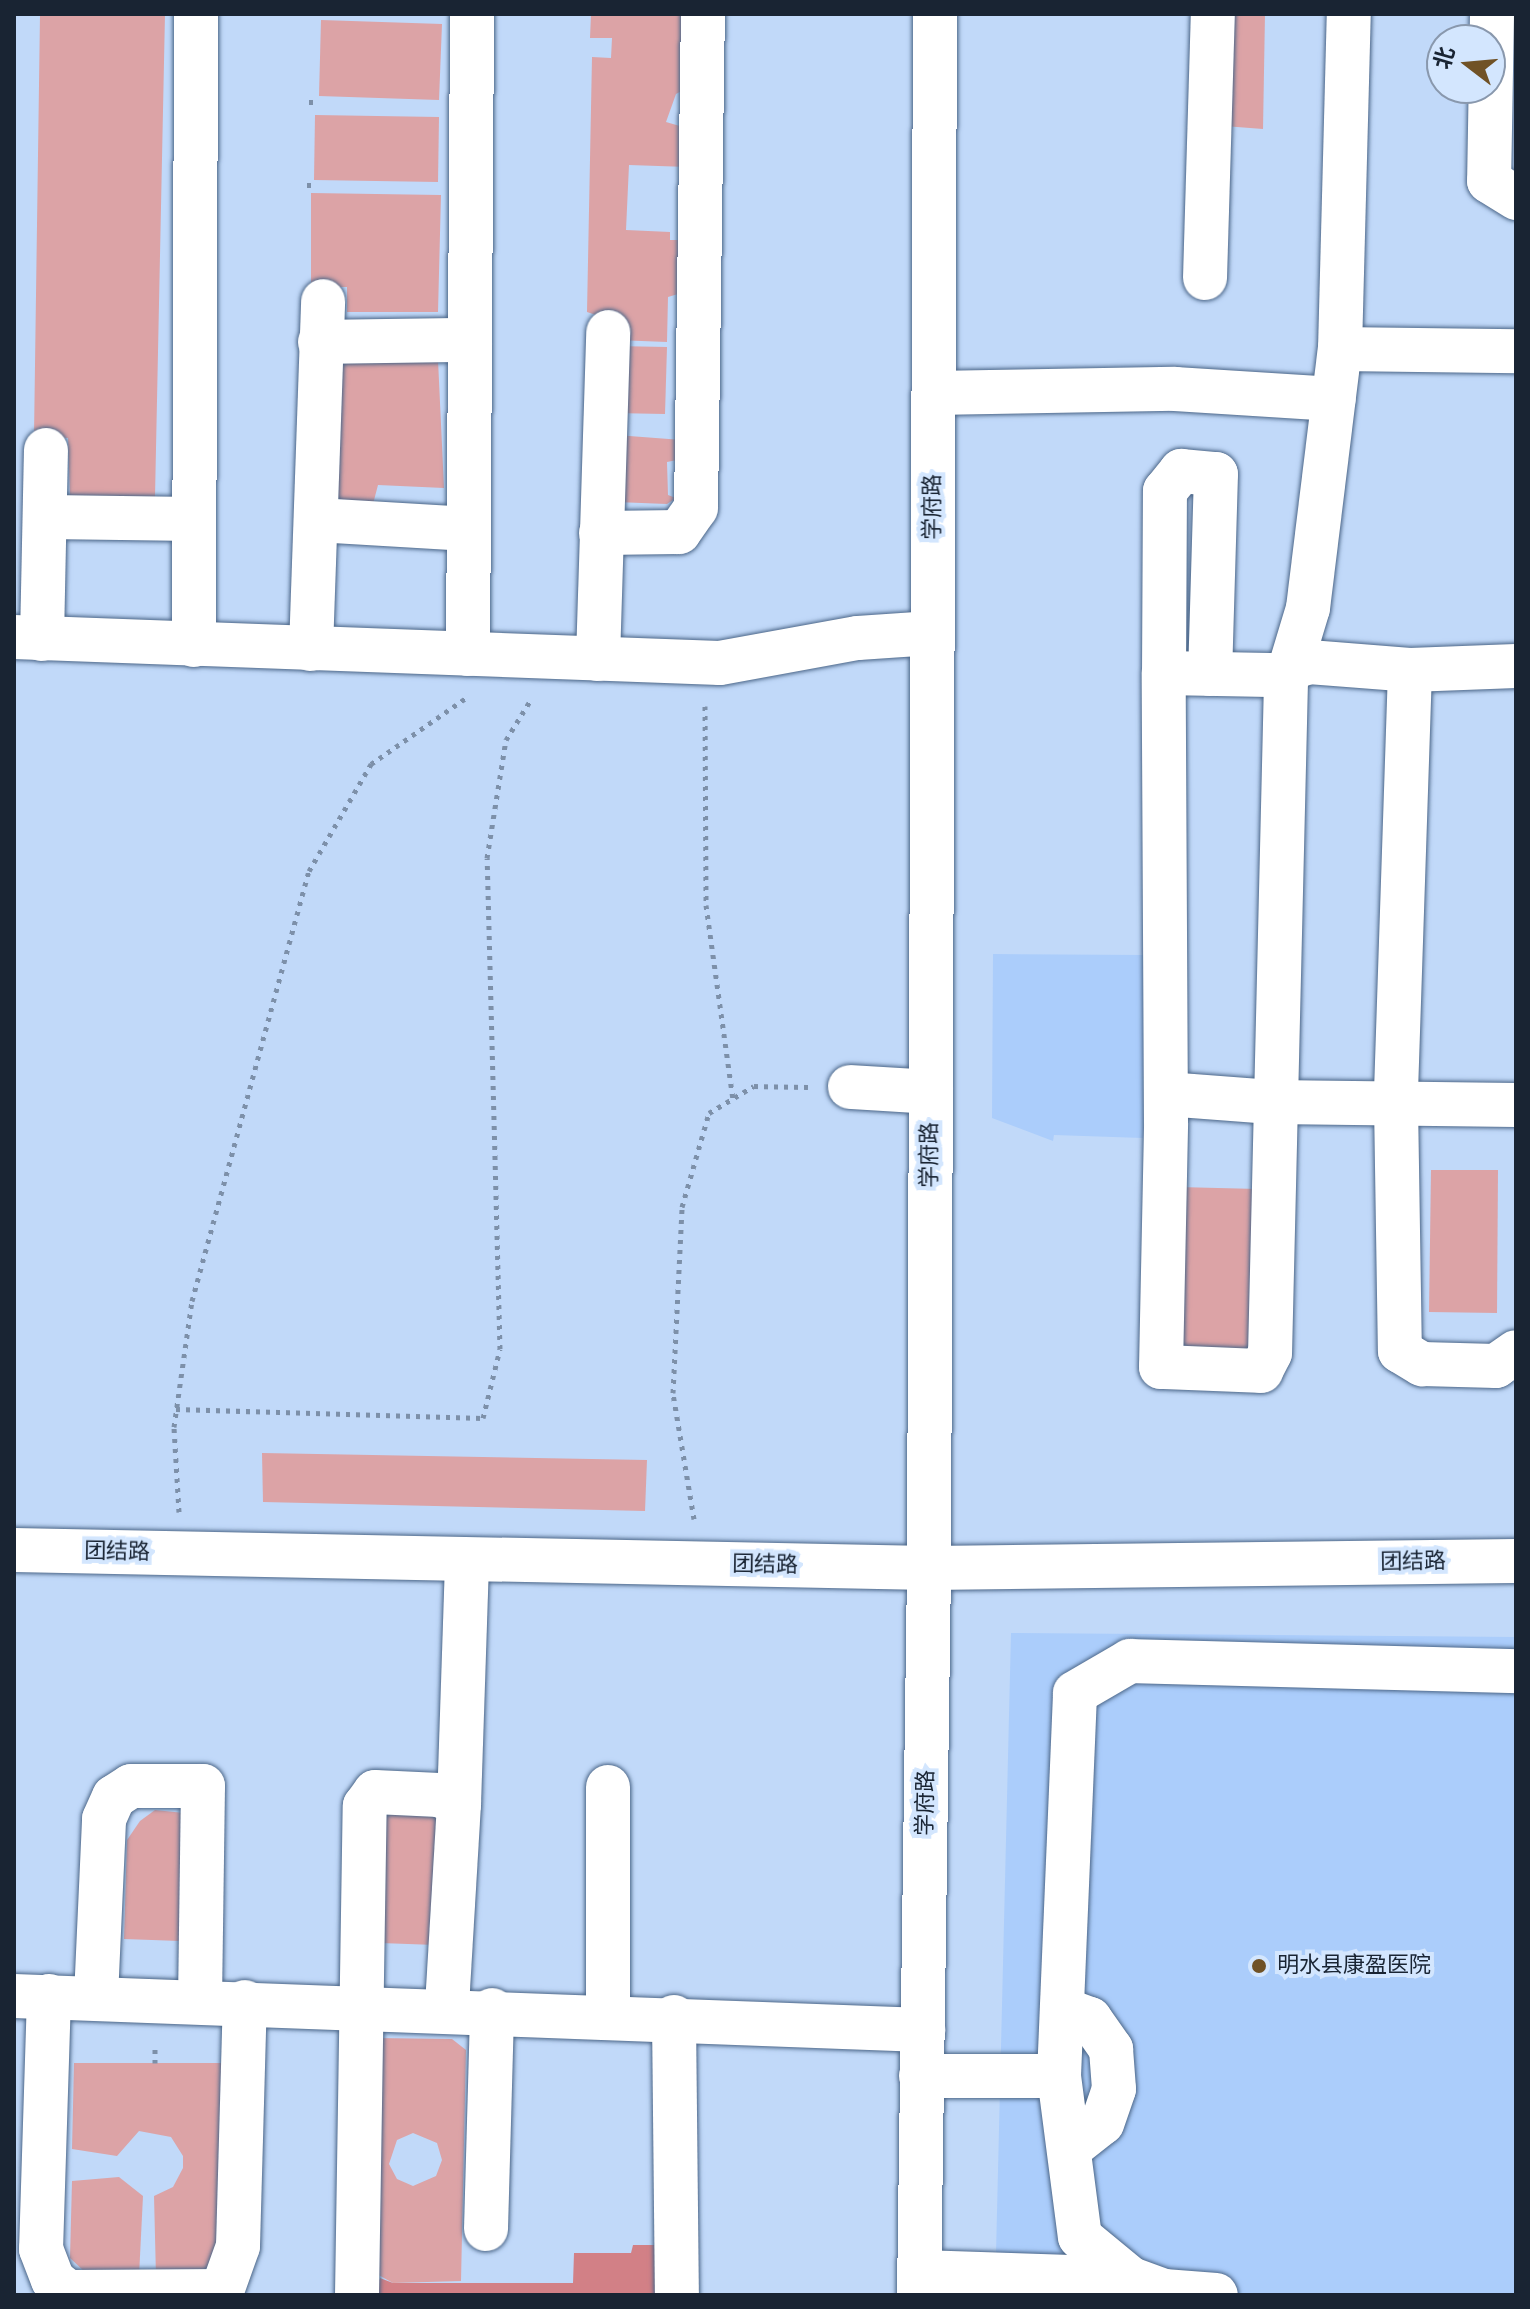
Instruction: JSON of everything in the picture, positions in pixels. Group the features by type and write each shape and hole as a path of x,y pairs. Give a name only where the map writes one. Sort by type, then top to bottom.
{"street":[{"path":"194,645 196,14"},
{"path":"468,654 472,14"},
{"path":"601,533 679,532 696,508 703,14"},
{"name":"学府路","path":"920,2284 929,1568 935,14"},
{"path":"1205,278 1213,14"},
{"path":"1210,674 1216,474 1181,471 1165,491 1166,1094 1161,1367 1173,1372 1261,1371 1270,1353 1272,1102 1288,674 1308,608 1340,349 1349,14"},
{"path":"1492,14 1489,181 1516,198"},
{"path":"311,649 322,322 470,340"},
{"path":"598,659 608,332"},
{"path":"1340,349 1516,351"},
{"path":"934,393 1175,389 1334,399"},
{"path":"46,450 48,517 28,638 705,662 858,638 932,633"},
{"path":"48,517 194,519"},
{"path":"317,520 469,529"},
{"path":"1164,673 1288,674 1309,662 1410,670 1516,666"},
{"path":"1410,670 1396,1103 1400,1351 1422,1364 1496,1366 1516,1352"},
{"path":"850,1087 931,1092"},
{"path":"1166,1094 1272,1102 1516,1105"},
{"name":"团结路","path":"14,1550 929,1568 1516,1561"},
{"path":"447,2009 459,1804 467,1560"},
{"path":"1153,2288 1080,2237 1059,2076 1075,1693 1130,1661 1516,1671"},
{"path":"96,1997 104,1819 114,1797 131,1786 203,1786 200,2000"},
{"path":"608,1787 608,2014"},
{"path":"357,2295 358,2007 365,1806 375,1792 439,1795 459,1804"},
{"path":"245,2002 238,2246 222,2291 68,2292 53,2280 41,2249 32,1996 200,2000 608,2014 923,2030"},
{"path":"1062,2009 1090,2019 1111,2049 1114,2089 1102,2123 1069,2149"},
{"path":"486,2229 492,2010"},
{"path":"674,2017 677,2295"},
{"path":"921,2076 1059,2076"},
{"path":"920,2284 1153,2288 1216,2295"}],"path":[{"path":"309,102 318,102"},
{"path":"176,1409 483,1418 500,1349 487,858 506,740 540,657"},
{"path":"181,1553 176,1409 192,1301 309,871 371,764 540,657"},
{"path":"705,662 706,905 733,1099"},
{"path":"701,1563 673,1393 675,1291 682,1207 709,1113 754,1086 850,1087"}],"shaded area":[{"path":"40,14 165,14 155,497 70,496 68,438 34,435"},
{"path":"591,14 689,14 687,88 676,94 666,122 690,129 688,167 629,165 626,230 670,232 670,240 687,240 678,294 668,297 667,342 616,340 608,319 587,312 592,57 611,58 612,38 590,38"},
{"path":"1226,14 1265,14 1263,129 1224,126"},
{"path":"321,20 442,24 439,100 319,96"},
{"path":"315,115 439,117 438,182 314,180"},
{"path":"311,193 441,195 438,312 347,312 347,287 311,287"},
{"path":"615,346 667,347 665,414 613,413"},
{"path":"338,359 438,360 444,488 378,485 373,504 336,504"},
{"path":"616,435 682,440 682,459 667,462 668,495 676,498 667,504 616,502"},
{"path":"993,954 1144,955 1143,1138 1054,1135 1053,1141 992,1118"},
{"path":"1431,1170 1498,1170 1497,1313 1429,1312"},
{"path":"1178,1187 1258,1189 1253,1361 1173,1359"},
{"path":"262,1453 647,1460 645,1511 263,1502"},
{"name":"明水县康盈医院","path":"1011,1633 1516,1637 1516,2295 995,2295"},
{"path":"155,1810 184,1813 180,1941 124,1939 127,1840 140,1821"},
{"path":"385,1811 440,1813 436,1945 380,1943"},
{"path":"375,2038 452,2039 466,2050 461,2281 393,2283 373,2272","holes":["413,2133 437,2143 442,2160 436,2176 413,2186 397,2179 389,2164 397,2140"]},
{"path":"74,2063 229,2063 226,2240 204,2277 156,2277 154,2196 173,2187 183,2168 183,2156 171,2137 139,2131 117,2156 72,2149"},
{"path":"119,2177 143,2196 139,2276 85,2272 70,2258 72,2181"},
{"path":"633,2245 669,2245 669,2295 373,2295 380,2278 393,2283 573,2283 574,2253 631,2253"}],"place":[{"name":"明水县康盈医院","path":"1259,1966"}]}
